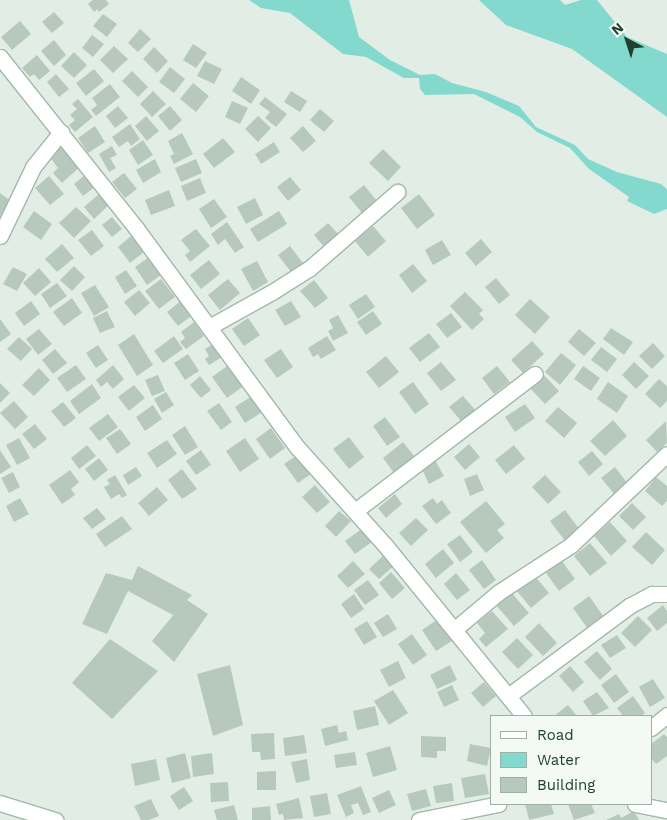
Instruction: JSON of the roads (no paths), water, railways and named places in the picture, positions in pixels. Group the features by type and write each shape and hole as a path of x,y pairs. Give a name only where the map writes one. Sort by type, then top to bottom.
{"street":[{"path":"0,57 136,228 297,447 355,511 523,715"},
{"path":"0,236 33,167 60,132"},
{"path":"209,327 272,292 310,268 397,192"},
{"path":"355,511 535,374"},
{"path":"454,629 513,582 571,545 667,454"},
{"path":"508,696 629,606 652,594 667,594"},
{"path":"652,727 667,714"},
{"path":"0,803 55,820"},
{"path":"419,820 493,805"},
{"path":"640,805 667,810"}],"water":[{"path":"249,0 349,0 359,37 390,60 420,75 435,74 452,83 486,92 519,106 536,127 575,145 588,159 617,172 661,184 667,189 667,209 654,214 627,201 629,197 589,169 570,148 537,132 520,117 474,94 425,95 420,89 419,78 404,78 366,57 343,54 290,13 261,8"},
{"path":"479,0 560,0 565,5 581,0 597,0 627,37 667,54 667,117 572,49 506,25"}]}
